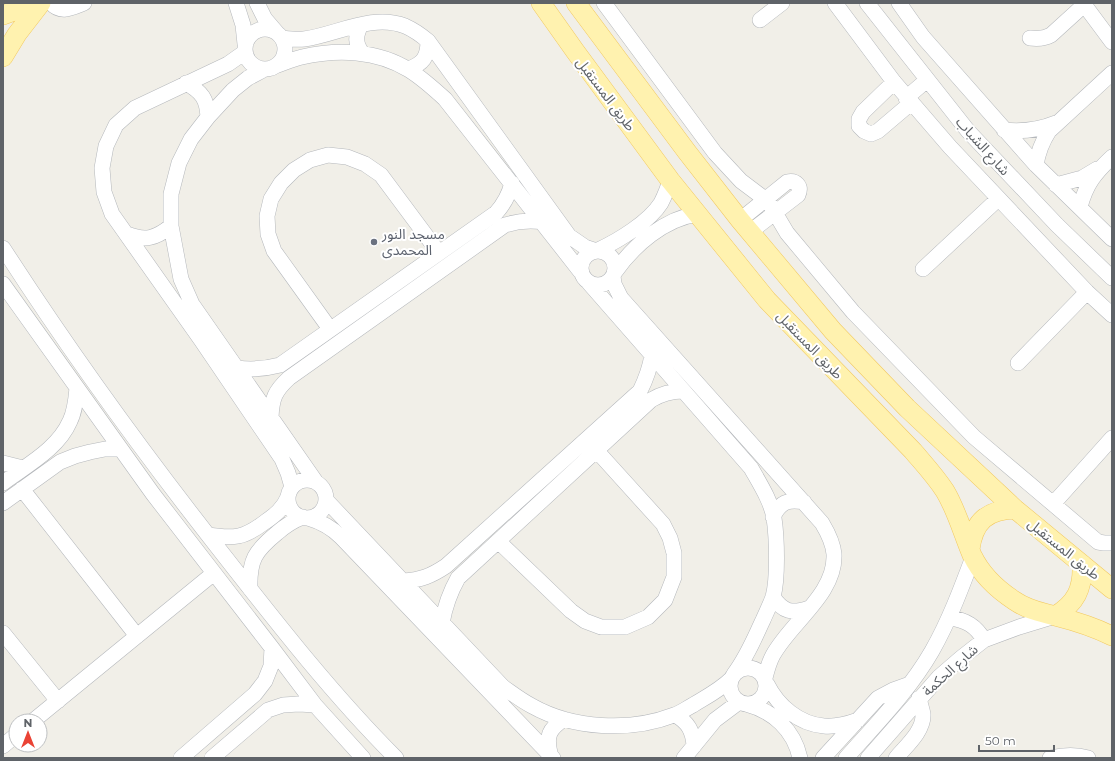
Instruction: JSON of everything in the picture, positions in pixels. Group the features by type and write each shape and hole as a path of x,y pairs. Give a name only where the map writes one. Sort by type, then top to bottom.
{"main road":[{"path":"3,15 36,3"},
{"path":"3,57 17,34 41,3"},
{"name":"طريق المستقبل","path":"542,3 602,89 670,180 774,307 913,451 932,474 951,503 959,519 971,553 984,574 1016,602 1035,611 1098,629 1112,636"},
{"name":"طريق المستقبل","path":"576,3 687,152 745,226 833,331 907,408 1015,509 1112,589"},
{"path":"602,89 611,73 616,69 624,67"},
{"path":"774,307 781,307 792,300 795,293 795,285"},
{"path":"971,553 972,535 979,524 995,512 1015,509"},
{"path":"1055,616 1066,609 1074,600 1080,589 1082,564"}],"street":[{"path":"51,3 57,8 64,10 84,3"},
{"path":"236,3 243,26 247,59 258,68 270,68 281,61 285,54 285,46 280,36 265,19 257,3"},
{"path":"604,3 715,153 741,181 765,200 787,233 853,312 974,437 1098,542 1112,543"},
{"path":"760,20 782,3"},
{"path":"835,3 894,82 950,147 1087,292 1112,315"},
{"name":"شارع الشباب","path":"867,3 968,131 1057,225 1112,278"},
{"name":"شارع الشباب","path":"899,3 923,37 1004,130 1036,165 1112,239"},
{"path":"1030,38 1038,39 1051,35 1084,4 1112,42"},
{"path":"551,756 332,528 321,522 297,514 292,510 289,504 290,492 288,473 282,459 112,214 104,192 102,168 106,146 116,125 135,108 228,64 245,48 248,37 254,32 262,29 270,29 280,36 304,39 375,22 390,22 417,32 428,41 569,236 585,247 606,252 612,257 615,264 614,274 617,291 626,303 822,523 830,537 834,554 832,571 826,586 779,644 768,666 766,691 763,697 752,704 742,703 716,720 684,758"},
{"path":"361,25 357,32 356,40 358,48 363,54"},
{"path":"408,69 417,66 424,60 428,51 428,41"},
{"path":"250,589 250,574 254,559 261,546 294,520 315,516 324,507 326,500 324,490 316,482 192,304 181,280 171,226 171,194 179,163 191,139 208,117 248,78 270,68 300,58 326,53 345,52 384,58 408,69 445,99 543,222 580,270 583,278 751,468 763,489 774,517 776,570 773,597 744,661 733,676 730,686 731,692 734,698 742,703 765,711 773,716 793,737 800,758"},
{"path":"1036,165 1042,142 1057,122 1112,72"},
{"path":"894,82 863,112 859,118 859,126 864,132 871,134 878,131 927,80"},
{"path":"186,83 196,88 203,96 207,106 208,117"},
{"path":"1004,130 1018,132 1031,131 1045,128 1057,122"},
{"path":"330,329 274,251 268,234 267,216 271,198 281,183 294,170 310,160 328,155 347,157 365,164 381,175 439,253"},
{"path":"1056,185 1082,178 1108,160"},
{"path":"1080,207 1088,184 1108,160"},
{"path":"580,270 580,264 583,257 588,253 613,243 652,214 663,198 670,180"},
{"path":"787,182 796,182 800,190 798,194 775,213 745,226 765,200 787,182"},
{"path":"237,368 251,370 266,369 280,365 496,213 509,194 512,183"},
{"path":"924,268 998,198"},
{"path":"589,283 596,285 608,281 624,258 662,228 685,216 697,214"},
{"path":"271,417 272,402 278,388 289,378 505,225 517,221 530,220 543,222"},
{"path":"126,234 138,238 150,238 162,234 171,226"},
{"path":"3,248 114,410 179,498 302,655 396,758"},
{"path":"26,283 7,289 165,509 315,705 362,758"},
{"path":"1018,363 1087,292"},
{"path":"375,298 384,310"},
{"path":"403,581 418,580 433,575 446,566 640,391 650,368 652,355"},
{"path":"3,483 51,448 62,435 71,421 76,405 77,388"},
{"path":"442,623 450,592 458,578 650,400 660,394 671,391 683,391"},
{"path":"1053,504 1112,438"},
{"path":"3,503 60,462 90,452 105,449 121,449"},
{"path":"498,541 571,611 585,621 601,627 625,627 648,617 665,600 674,577 674,553 670,538 663,524 596,450"},
{"path":"3,463 23,468"},
{"path":"208,535 223,537 238,536 251,532 278,513 284,506 290,492 297,483 303,480 316,482"},
{"path":"534,486 545,498"},
{"path":"22,490 137,636"},
{"path":"165,509 179,498"},
{"path":"326,500 503,687 532,706 564,719 592,725 620,726 648,723 675,715 718,691 740,669 754,668 760,672 771,693 784,708 808,723 824,726 842,725 858,720"},
{"path":"774,517 778,509 785,502 795,500 804,502"},
{"name":"شارع الحكمة","path":"846,758 910,684 931,652 950,618 971,553"},
{"path":"460,554 471,566"},
{"path":"43,713 214,573"},
{"path":"773,597 779,606 788,611 799,612 809,608"},
{"name":"شارع الحكمة","path":"868,758 919,698 944,672 984,640 1055,616"},
{"path":"950,618 961,619 970,624 978,631 984,640"},
{"path":"3,633 58,701"},
{"path":"181,758 255,694 265,681 271,666 272,648"},
{"path":"823,758 878,698 893,690 910,684"},
{"path":"896,758 917,734 921,724 923,714 919,698"},
{"path":"212,758 228,751 268,710 291,704 315,705"},
{"path":"675,715 690,727 694,746"},
{"path":"551,756 548,743 550,733 556,725 564,719"},
{"path":"1050,758 1064,755 1080,755 1088,758"}],"place":[{"name":"مسجد النور المحمدى","path":"374,242"}]}
